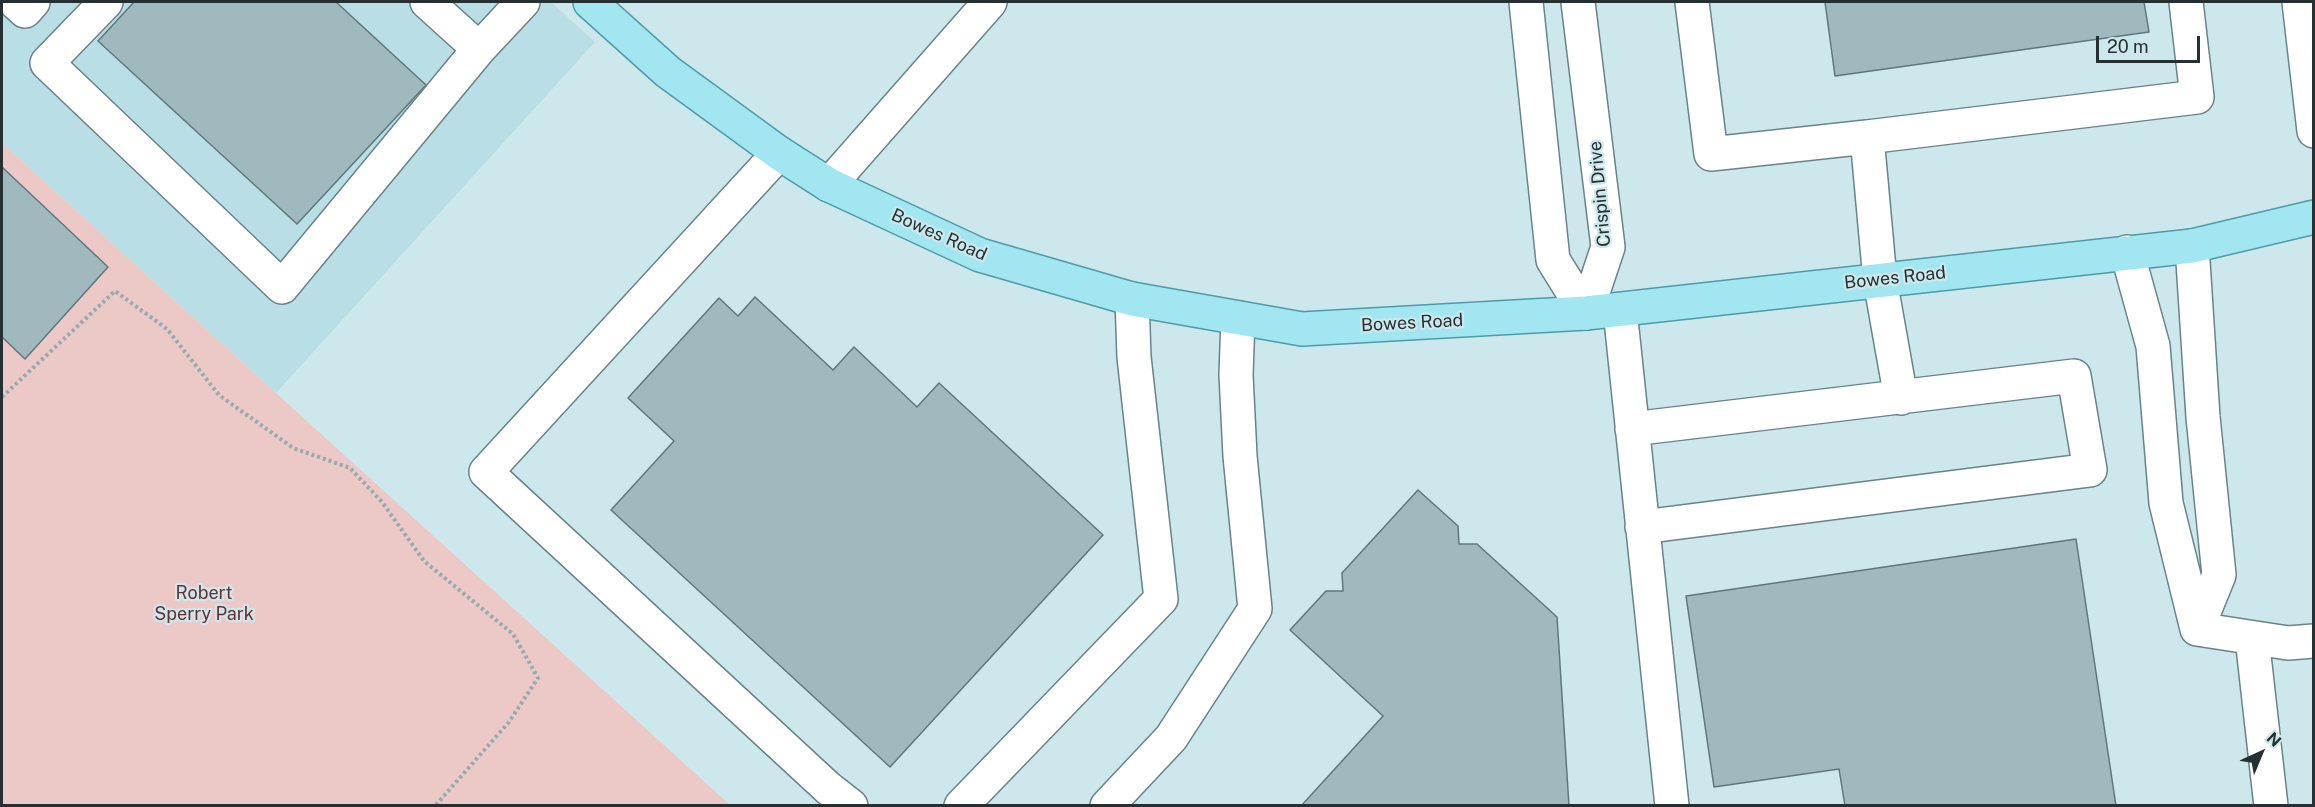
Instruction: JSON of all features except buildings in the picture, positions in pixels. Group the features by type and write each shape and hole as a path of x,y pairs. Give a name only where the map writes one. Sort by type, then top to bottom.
{"main road":[{"name":"Bowes Road","path":"590,2 668,72 779,153 829,185 980,255 1132,299 1302,328 1586,314 2192,246 2313,217"}],"lane":[{"path":"15,2 25,11 33,2"},
{"path":"106,2 47,63 282,287 479,49 523,2"},
{"path":"427,2 479,49"},
{"path":"829,185 990,2"},
{"path":"1527,2 1553,260 1586,314"},
{"name":"Crispin Drive","path":"1578,2 1608,247 1586,314"},
{"path":"1692,2 1710,154 2197,96 2186,2"},
{"path":"2299,2 2313,131"},
{"path":"1867,137 1880,280 1901,398"},
{"path":"779,153 486,472 828,788 851,806"},
{"path":"2192,246 2203,417 2218,575 2197,629"},
{"path":"2127,252 2153,346 2166,503 2197,629"},
{"path":"961,806 1161,599 1134,357 1132,299"},
{"path":"1620,310 1672,806"},
{"path":"1107,806 1171,738 1255,609 1240,456 1236,375 1239,318"},
{"path":"1632,429 2074,376 2090,470 1642,527"},
{"path":"2197,629 2288,644 2313,641"},
{"path":"2252,638 2271,806"}],"path":[{"path":"2,397 115,291 167,329 219,395 293,448 350,468 382,502 424,561 513,634 538,678 508,722 435,806"}],"shaded area":[{"path":"2,2 551,2 595,42 276,393 2,143"}],"green space":[{"name":"Robert Sperry Park","path":"2,143 276,393 730,805 2,805"}]}
